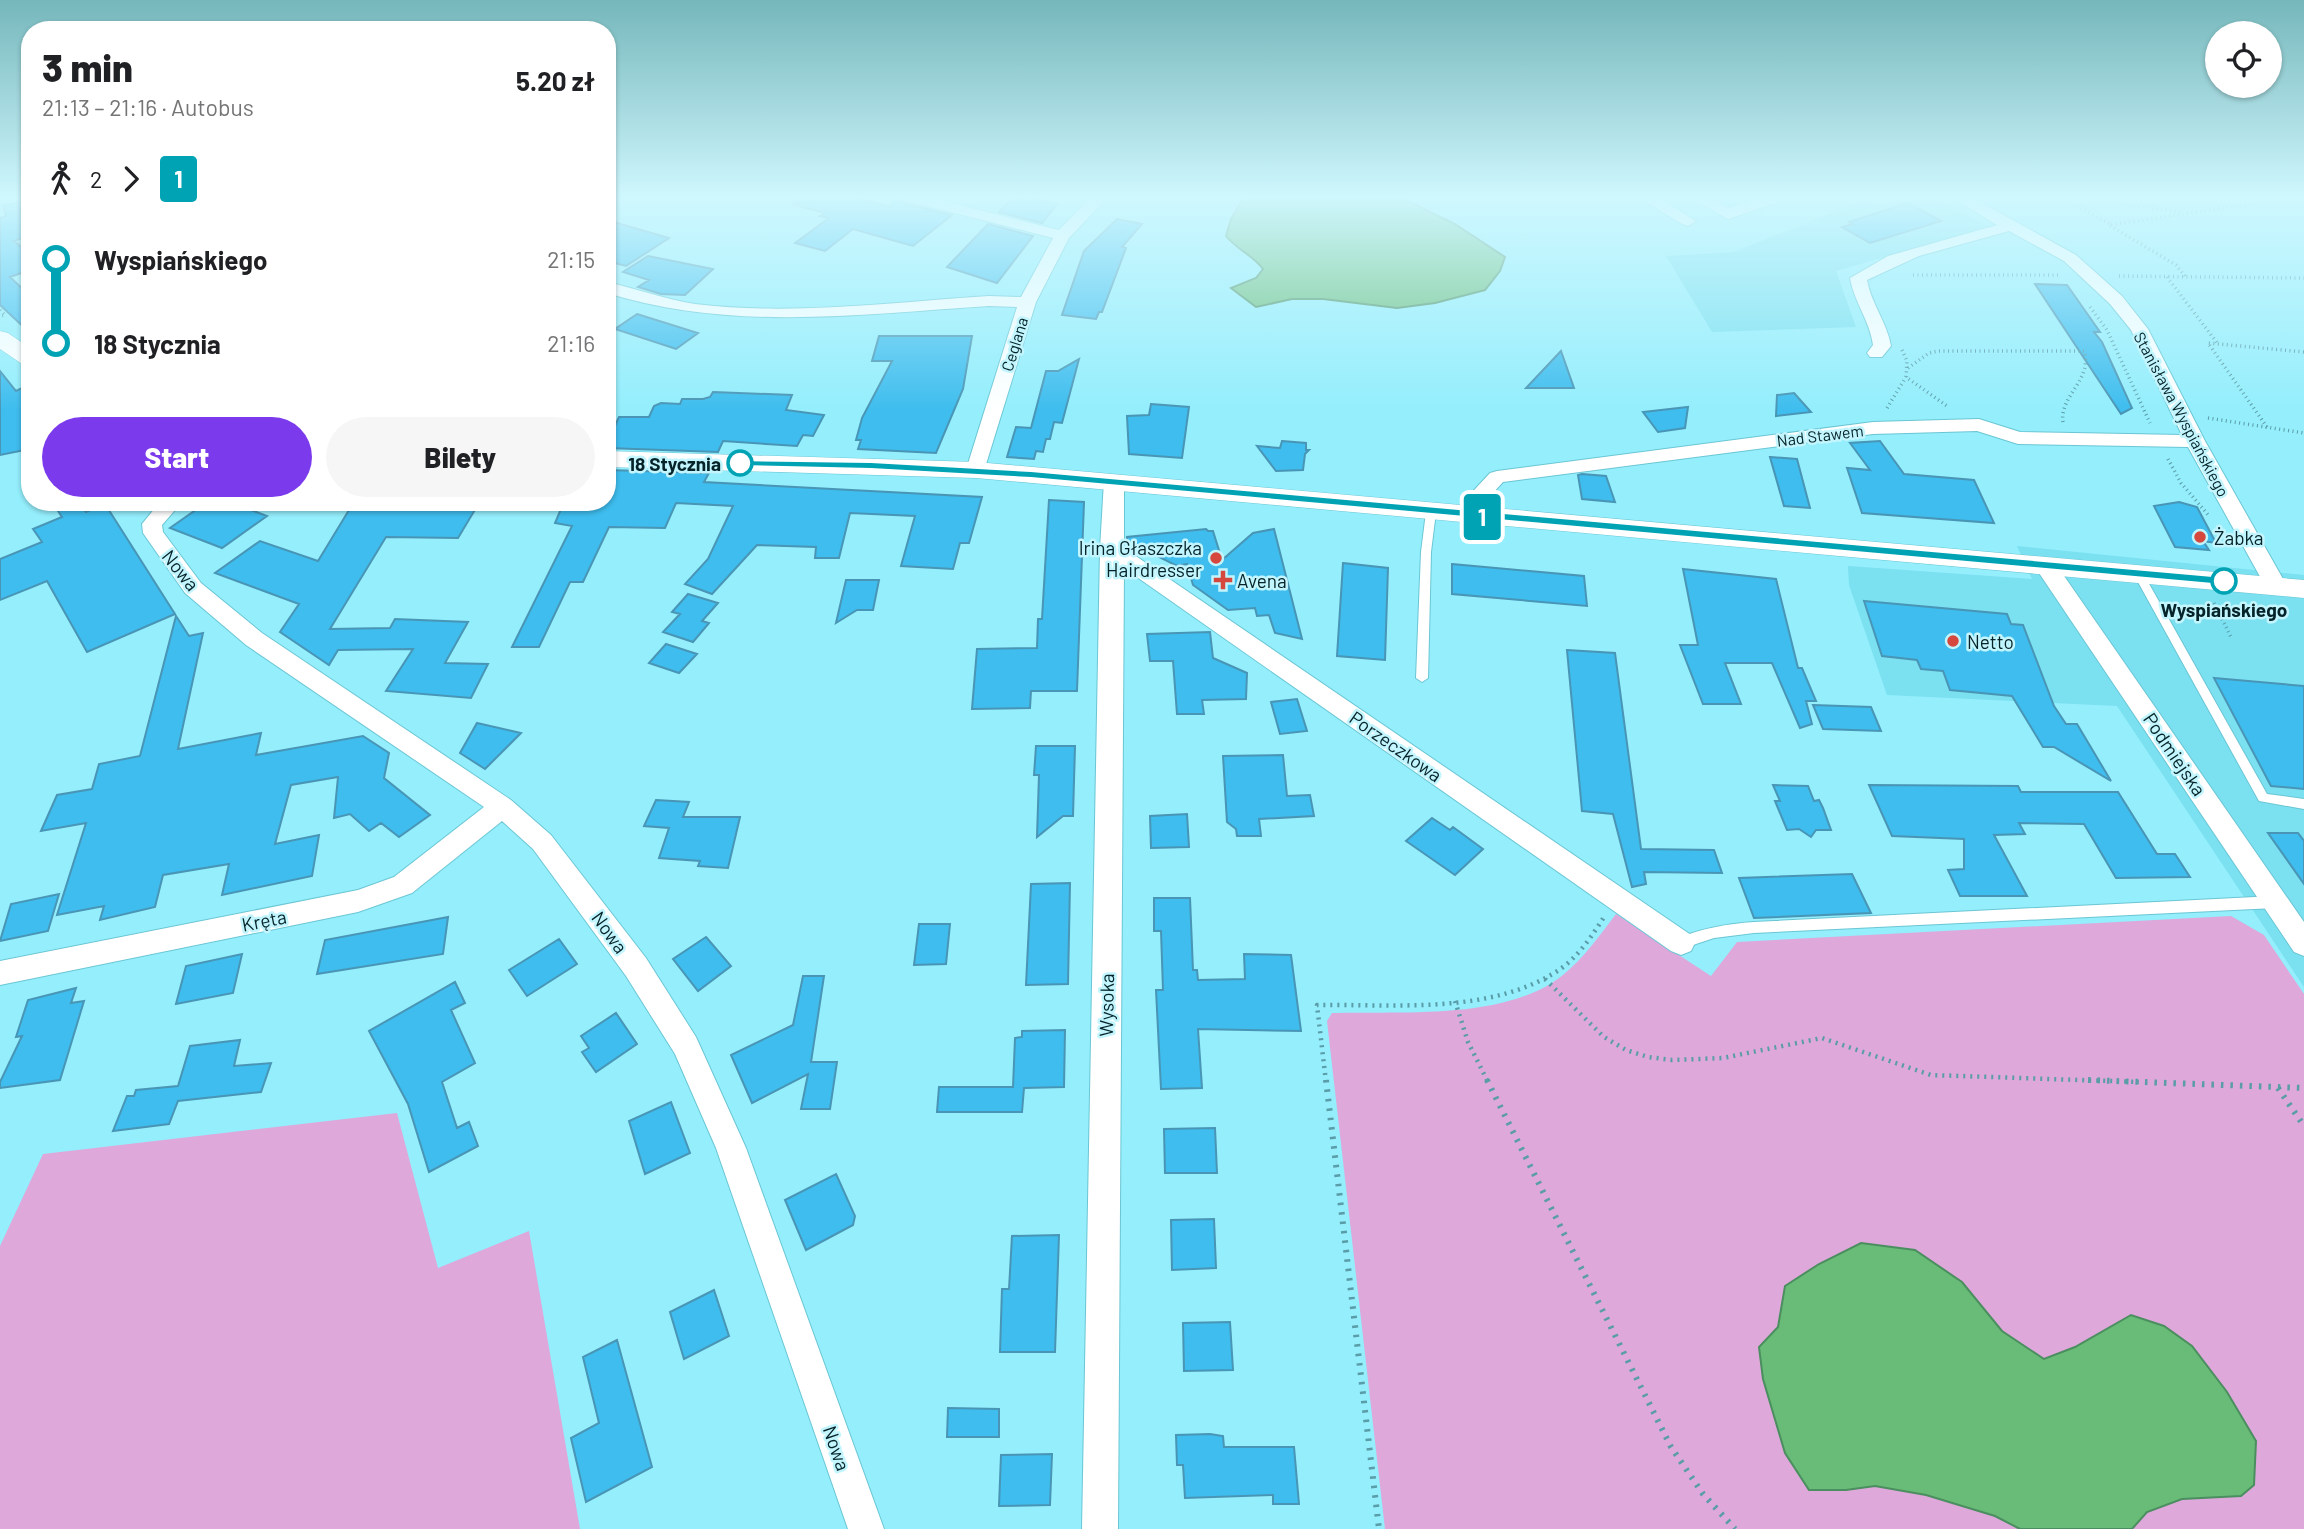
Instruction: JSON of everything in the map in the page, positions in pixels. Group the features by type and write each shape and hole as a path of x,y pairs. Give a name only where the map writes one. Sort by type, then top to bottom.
{"street":[{"name":"Ceglana","path":"976,470 1027,302 1045,268"},
{"path":"1873,268 1858,278 1859,290 1882,334 1882,346 1876,353"},
{"name":"Stanisława Wyspiańskiego","path":"2082,268 2116,300 2138,329 2195,441 2276,586"},
{"path":"616,290 648,300 697,309 789,313 989,301 1027,302"},
{"path":"2,341 21,353"},
{"name":"Nad Stawem","path":"1461,515 1497,477 1881,428 1979,425 2018,438 2195,441"},
{"path":"616,459 976,470 2304,589"},
{"name":"Wysoka","path":"1100,1529 1114,481"},
{"name":"Nowa","path":"164,511 152,524 153,533 193,588 254,639 502,807 542,842 636,967 686,1046 732,1148 866,1529"},
{"name":"Porzeczkowa","path":"1111,549 1681,943"},
{"name":"Podmiejska","path":"2045,565 2304,944"},
{"name":"Kręta","path":"0,973 358,901 403,885 502,807"}],"lane":[{"path":"1422,678 1426,552 1431,512"},
{"path":"2138,573 2263,798 2304,804"},
{"path":"1681,943 1697,935 1755,929 1990,914 2275,902"}],"path":[{"path":"2179,268 2185,276"},
{"path":"1912,275 2063,275 2064,279"},
{"path":"2091,276 2304,278"},
{"path":"2167,276 2218,344"},
{"path":"2085,300 2107,330 2157,440 2181,483 2216,523"},
{"path":"0,310 5,314 0,316"},
{"path":"2267,427 2208,343 2304,352"},
{"path":"1881,428 1874,418 1892,403 1898,387 1906,377 1907,361 1902,350"},
{"path":"1907,369 1929,353 1938,351 2084,351 2084,367 2077,388 2064,401 2061,412 2071,439"},
{"path":"1906,377 1940,402 1979,425"},
{"path":"2208,418 2304,433"},
{"path":"2210,596 2232,639"},
{"path":"1379,1529 1317,1004 1455,1001 1503,994 1544,979 1561,969 1591,938 1616,898"},
{"path":"1544,979 1577,1013 1624,1049 1659,1060 1687,1062 1822,1038 1844,1044 1895,1066 1931,1076 2304,1088"},
{"path":"1455,1001 1468,1042 1671,1447 1703,1494 1735,1529"},
{"path":"2278,1087 2304,1126"}],"shaded area":[{"path":"1501,268 1485,290 1435,303 1397,308 1323,299 1292,299 1256,307 1231,288 1256,278 1263,269"},
{"path":"1673,268 1845,268 1836,271 1856,327 1712,332"},
{"path":"2017,546 2304,575 2304,987 2117,706 1887,695 1849,585 1848,566 2032,579"},
{"path":"1616,914 1711,976 1737,942 2231,916 2264,935 2304,994 2304,1529 2132,1529 2147,1512 2182,1499 2241,1496 2227,1392 2192,1346 2164,1326 2131,1315 2075,1347 2045,1359 2002,1331 1962,1282 1861,1243 1819,1264 1785,1286 1778,1327 1759,1347 1763,1379 1785,1453 1846,1490 1875,1486 1926,1495 1995,1516 2020,1529 1385,1529 1327,1021 1332,1013 1452,1010 1513,1000 1540,990 1563,975 1585,954"},
{"path":"397,1113 438,1268 529,1231 580,1529 0,1529 0,1246 43,1154"},
{"path":"1861,1243 1915,1250 1962,1282 2002,1331 2044,1359 2075,1347 2131,1315 2164,1326 2192,1346 2227,1392 2256,1441 2254,1485 2241,1496 2182,1499 2147,1512 2132,1529 2020,1529 1995,1516 1926,1495 1875,1486 1846,1490 1809,1490 1785,1453 1763,1379 1759,1347 1778,1327 1785,1286 1819,1264"}],"building":[{"path":"0,268 21,268 21,273 10,277 21,287 21,325 0,305"},
{"path":"629,268 713,269 685,295 661,294 638,287 649,280 623,272"},
{"path":"951,268 1008,268 997,283"},
{"path":"1078,268 1118,268 1102,312 1099,312 1096,319 1062,315"},
{"path":"2035,284 2067,285 2100,332 2094,332 2102,342 2132,408 2121,414"},
{"path":"637,314 698,333 676,349 616,328"},
{"path":"879,336 972,336 963,389 936,453 858,449 861,440 856,440 862,418 892,361 872,361"},
{"path":"1561,351 1574,388 1526,388"},
{"path":"1079,359 1062,423 1054,422 1043,452 1036,451 1034,459 1007,457 1016,427 1031,428 1046,371 1058,371"},
{"path":"0,371 16,391 21,388 21,451 0,455"},
{"path":"713,392 792,395 786,410 824,415 813,436 803,435 797,446 723,441 718,452 616,448 616,424 619,417 649,417 654,406 661,403 680,404 682,399 710,397"},
{"path":"1794,393 1811,412 1776,416 1777,395"},
{"path":"1151,404 1189,407 1182,458 1129,454 1127,416 1149,415"},
{"path":"1688,407 1685,428 1658,432 1643,412"},
{"path":"1282,441 1306,443 1306,450 1309,450 1305,454 1303,470 1276,471 1257,446 1280,448"},
{"path":"1880,441 1904,474 1974,480 1994,523 1862,513 1847,468 1870,470 1850,443"},
{"path":"1770,457 1797,459 1810,508 1784,506"},
{"path":"616,470 709,473 704,482 982,497 969,543 960,543 953,569 901,566 915,516 850,513 839,558 815,558 816,547 757,545 712,594 685,584 708,559 733,506 676,503 665,528 609,527 583,582 570,582 539,647 512,647 572,526 555,523 560,511 616,511"},
{"path":"1578,475 1606,476 1615,502 1582,499"},
{"path":"1049,500 1084,502 1077,691 1031,691 1030,708 972,709 977,649 1037,648 1038,619 1042,619"},
{"path":"2179,502 2197,507 2216,543 2203,541 2209,550 2175,547 2154,506"},
{"path":"58,511 109,511 175,614 87,652 47,581 0,600 0,559 42,542 33,529 62,517"},
{"path":"194,511 254,511 267,516 222,548 170,528"},
{"path":"348,511 474,511 458,538 386,537 330,629 390,628 395,619 468,622 445,663 488,664 471,698 386,691 413,649 338,650 329,665 280,632 299,604 215,573 260,541 318,561"},
{"path":"1206,529 1213,531 1222,560 1253,533 1274,529 1302,639 1275,633 1269,615 1257,616 1255,608 1228,610 1193,585 1187,564 1177,566 1127,541 1127,537"},
{"path":"1343,563 1388,568 1385,660 1337,656"},
{"path":"1452,564 1584,576 1587,606 1452,594"},
{"path":"1683,569 1776,579 1798,668 1802,668 1816,701 1806,701 1812,724 1800,728 1772,663 1725,663 1741,704 1703,704 1680,645 1698,645"},
{"path":"846,580 879,580 873,610 857,610 836,623"},
{"path":"688,594 718,603 702,621 709,623 693,642 663,632 680,614 672,612"},
{"name":"Netto","path":"1864,601 2007,614 2011,624 2023,625 2054,706 2066,724 2077,724 2111,781 2054,747 2043,747 2012,696 1950,690 1943,671 1921,669 1917,660 1882,656"},
{"path":"176,616 189,636 203,633 178,749 261,733 256,755 363,736 389,753 384,778 430,815 399,837 381,823 369,831 350,814 334,818 338,777 291,785 275,844 319,835 312,876 222,895 229,864 163,875 155,907 100,920 104,906 57,915 86,823 41,831 57,795 92,789 99,764 140,756"},
{"path":"1210,632 1213,658 1247,673 1246,699 1202,700 1204,714 1177,714 1173,661 1150,661 1147,634"},
{"path":"666,644 697,654 679,673 649,663"},
{"path":"1567,650 1615,653 1641,849 1714,850 1722,873 1644,872 1646,884 1632,887 1613,814 1582,811"},
{"path":"2214,678 2304,686 2304,789 2271,786"},
{"path":"1297,699 1307,731 1280,734 1271,702"},
{"path":"1813,705 1871,707 1881,731 1823,729"},
{"path":"477,723 521,733 485,769 460,753"},
{"path":"1036,746 1075,746 1073,816 1063,816 1037,837 1039,775 1034,775"},
{"path":"1283,755 1287,796 1310,795 1314,816 1259,819 1261,836 1237,836 1236,829 1227,822 1223,756"},
{"path":"1773,785 1808,786 1814,801 1819,800 1831,830 1816,830 1811,837 1799,829 1787,830 1775,801 1780,801"},
{"path":"1869,785 2018,786 2021,792 2118,792 2157,854 2175,854 2190,877 2116,878 2084,824 2019,823 2025,834 1994,835 2027,896 1960,896 1948,870 1964,869 1964,839 1892,836"},
{"path":"656,800 689,802 683,817 740,817 728,868 698,866 700,861 659,858 669,828 644,826"},
{"path":"1187,814 1189,847 1151,848 1150,816"},
{"path":"1432,818 1450,830 1453,827 1483,849 1455,875 1406,841"},
{"path":"2268,833 2298,833 2304,841 2304,884"},
{"path":"1852,874 1871,913 1754,918 1739,878"},
{"path":"1070,883 1068,984 1026,985 1031,884"},
{"path":"59,894 48,931 0,941 11,904"},
{"path":"1154,898 1190,898 1193,970 1197,970 1198,980 1245,979 1244,954 1291,955 1301,1031 1198,1029 1202,1088 1161,1089 1156,990 1163,990 1161,931 1154,931"},
{"path":"448,917 443,954 317,974 325,940"},
{"path":"919,924 950,924 946,964 914,965"},
{"path":"706,937 731,966 698,991 673,959"},
{"path":"559,939 577,964 527,996 509,970"},
{"path":"242,954 233,993 176,1004 186,966"},
{"path":"803,976 824,976 811,1062 837,1062 830,1109 801,1109 808,1074 752,1103 731,1055 793,1025"},
{"path":"455,982 465,1003 451,1010 475,1063 442,1082 457,1128 469,1122 478,1146 429,1172 408,1104 369,1031"},
{"path":"76,988 71,1003 84,1001 60,1080 0,1088 0,1082 22,1036 16,1037 28,1000"},
{"path":"616,1013 637,1044 596,1072 582,1052 589,1048 581,1036"},
{"path":"1065,1030 1064,1087 1024,1088 1022,1112 937,1112 939,1087 1013,1087 1015,1038 1022,1037 1022,1031"},
{"path":"240,1040 234,1066 271,1063 261,1092 178,1101 169,1124 113,1131 127,1096 134,1096 136,1090 178,1086 190,1046"},
{"path":"671,1102 690,1153 645,1174 629,1121"},
{"path":"1215,1128 1217,1173 1165,1173 1164,1129"},
{"path":"836,1174 855,1216 853,1225 806,1250 785,1200"},
{"path":"1214,1219 1216,1268 1172,1270 1171,1220"},
{"path":"1059,1235 1055,1352 1000,1352 1002,1289 1009,1289 1012,1236"},
{"path":"714,1290 729,1336 684,1359 670,1312"},
{"path":"1230,1322 1233,1370 1184,1371 1183,1323"},
{"path":"617,1340 652,1467 586,1502 571,1438 599,1423 583,1357"},
{"path":"948,1408 999,1409 999,1437 947,1437"},
{"path":"1176,1435 1223,1436 1224,1447 1294,1447 1299,1504 1273,1504 1273,1495 1185,1498 1183,1465 1177,1465"},
{"path":"1052,1454 1050,1505 999,1506 1001,1455"}],"bus line":[{"name":"1","path":"740,463 871,465 1031,474 1461,515 2224,581"}],"place":[{"name":"18 Stycznia","path":"740,463"},
{"name":"Żabka","path":"2200,537"},
{"name":"Irina Głaszczka Hairdresser","path":"1216,558"},
{"name":"Avena","path":"1223,580"},
{"name":"Wyspiańskiego","path":"2224,581"},
{"name":"Netto","path":"1953,641"}]}
